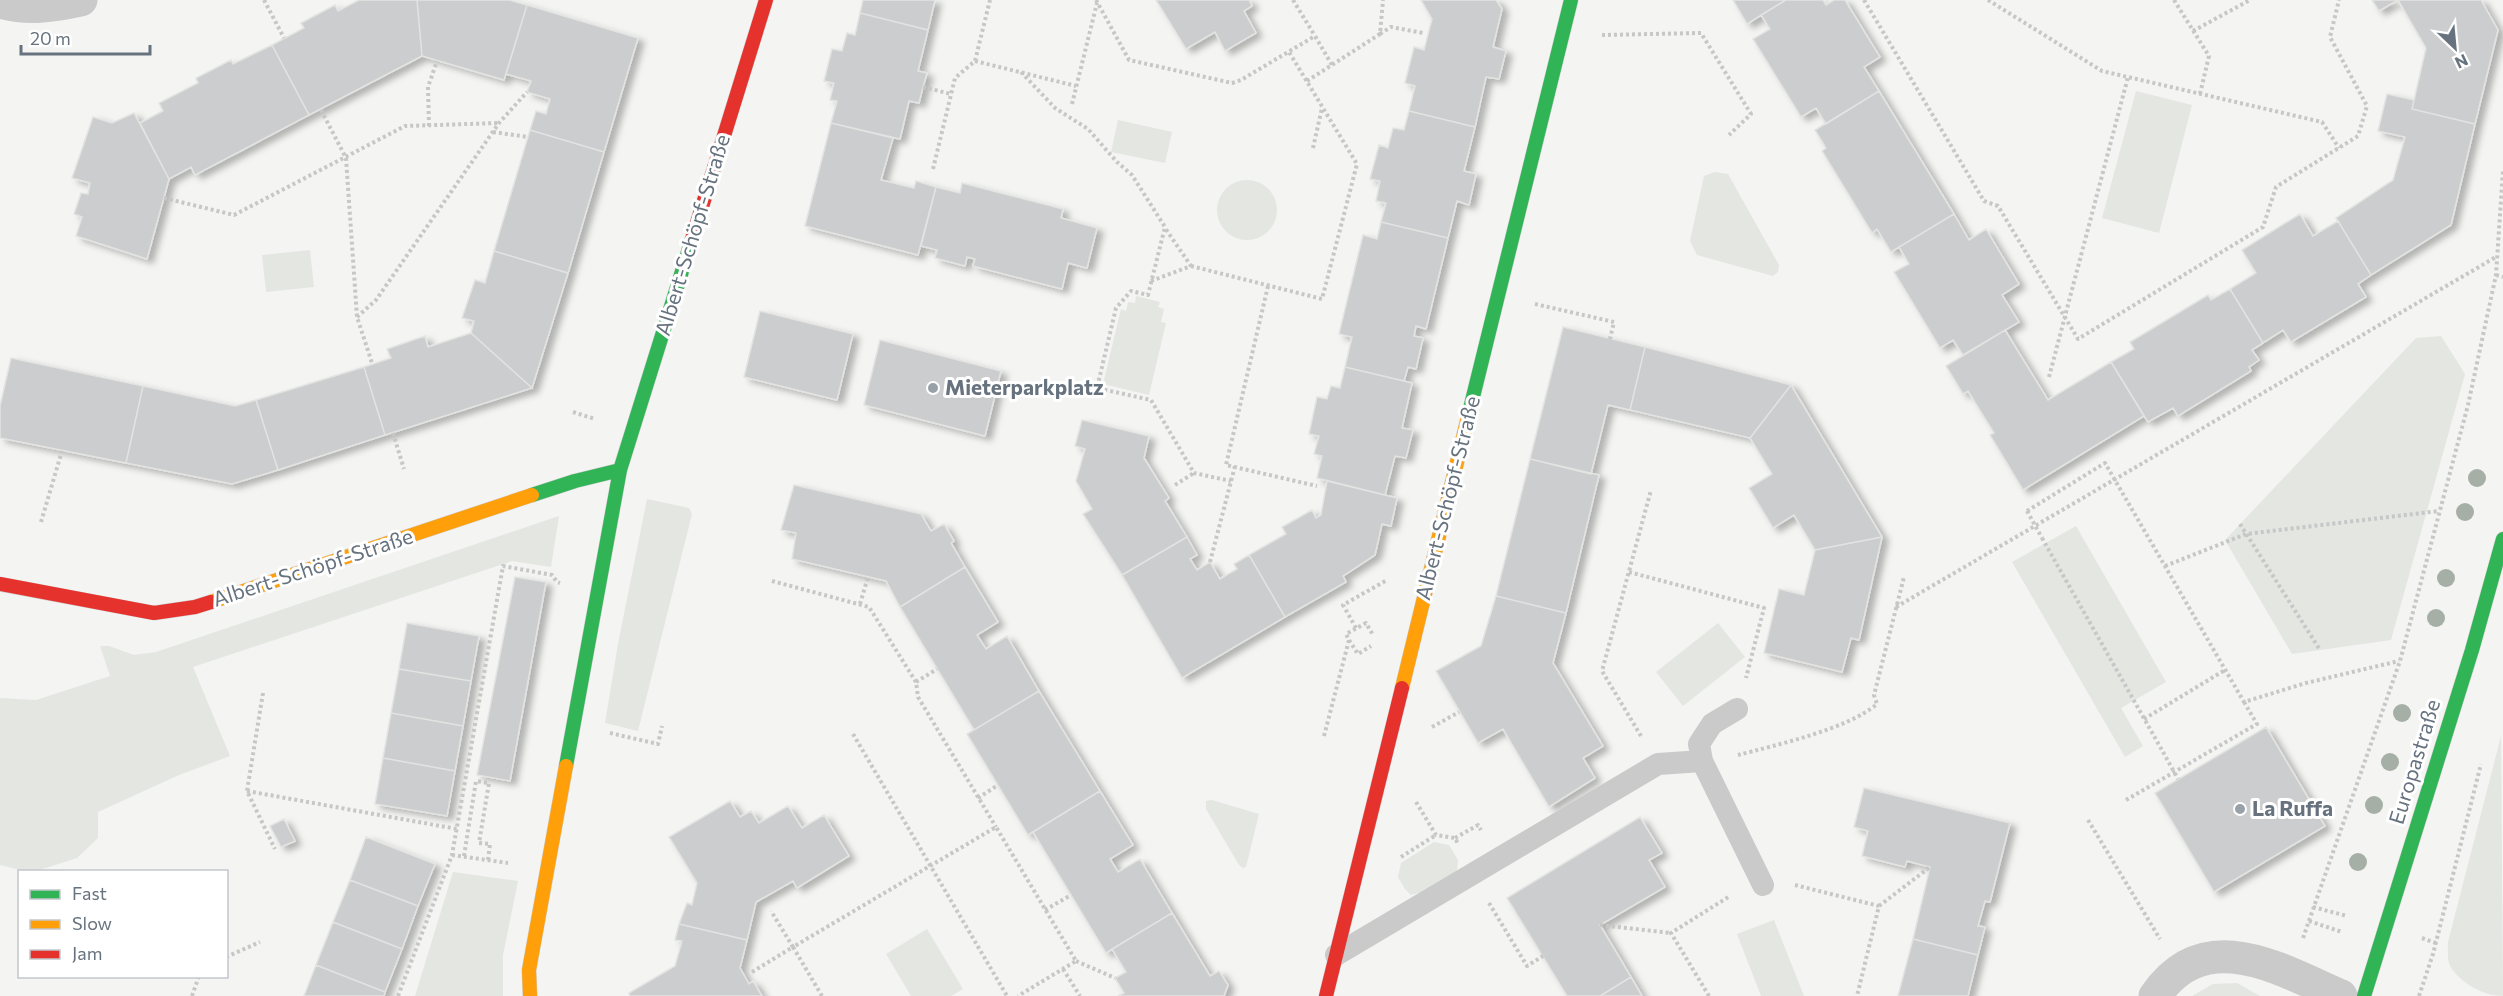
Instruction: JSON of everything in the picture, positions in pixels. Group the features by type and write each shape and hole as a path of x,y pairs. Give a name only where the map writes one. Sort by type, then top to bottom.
{"street":[{"path":"0,2 18,7 58,5 81,0"},
{"name":"Albert-Schöpf-Straße","path":"530,996 529,970 620,470 766,0"},
{"name":"Albert-Schöpf-Straße","path":"1326,996 1571,0"},
{"name":"Albert-Schöpf-Straße","path":"0,584 145,612 154,613 195,607 575,481 620,470"},
{"name":"Europastraße","path":"2364,996 2472,650 2503,539"},
{"path":"2155,996 2170,976 2192,963 2219,955 2240,956 2268,964 2341,996"}],"lane":[{"path":"1737,709 1712,724 1699,744 1702,760 1763,885"},
{"path":"1336,955 1658,764 1702,760"}],"path":[{"path":"264,0 284,38"},
{"path":"933,169 955,78 975,61 990,0"},
{"path":"1293,0 1332,65"},
{"path":"1380,34 1383,0"},
{"path":"1864,0 1984,201 1998,206 2078,339 2263,227 2276,187 2358,136 2367,106 2330,37 2339,0"},
{"path":"1988,0 2102,71 2322,122 2339,148"},
{"path":"2174,0 2209,56 2200,94"},
{"path":"2193,31 2250,0"},
{"path":"1096,1 1129,60 1232,83 1241,80 1314,36"},
{"path":"1072,104 1096,1"},
{"path":"1307,81 1391,27 1423,33"},
{"path":"1562,36 1701,33 1751,114 1729,135"},
{"path":"1151,281 1191,266 1322,299 1357,164 1289,52"},
{"path":"429,126 428,87 436,60"},
{"path":"975,61 1076,86"},
{"path":"1021,72 1055,108 1088,129 1117,162 1132,175 1191,266"},
{"path":"2049,377 2128,77"},
{"path":"923,87 951,94"},
{"path":"357,317 376,300 492,132 527,92"},
{"path":"1313,148 1323,107"},
{"path":"321,110 346,158 357,317 372,363"},
{"path":"164,198 234,215 405,126 499,123"},
{"path":"492,132 528,137"},
{"path":"2291,974 2400,661 2468,405 2496,275 2503,170"},
{"path":"1165,227 1148,295 1131,291 1116,308 1096,388 1150,400 1194,473"},
{"path":"1896,607 2496,257"},
{"path":"2496,275 2503,277"},
{"path":"1268,286 1226,465 1317,486"},
{"path":"1498,296 1614,321 1610,339"},
{"path":"393,433 404,469"},
{"path":"41,522 62,451"},
{"path":"2126,800 2257,724 2105,463 2027,511 2163,752 2178,779"},
{"path":"1210,562 1235,466"},
{"path":"1175,485 1194,473 1231,481"},
{"path":"1652,490 1602,671 1658,764"},
{"path":"2165,566 2246,534 2439,511"},
{"path":"2240,524 2320,650"},
{"path":"398,996 452,855 503,566 552,575"},
{"path":"1356,628 1343,605 1405,569 1430,574"},
{"path":"1629,572 1764,608 1737,709"},
{"path":"861,604 868,577"},
{"path":"1702,760 1723,759 1822,730 1867,713 1877,704 1874,695 1904,577"},
{"path":"772,581 869,607 916,682 918,697 1076,961 1115,978"},
{"path":"1366,623 1377,643 1358,654 1349,640 1346,634 1366,623"},
{"path":"1324,736 1349,640"},
{"path":"2244,702 2306,683 2400,661"},
{"path":"916,682 937,669"},
{"path":"2144,719 2225,670"},
{"path":"263,693 247,792 275,849"},
{"path":"1440,723 1459,712"},
{"path":"608,732 658,744 662,726"},
{"path":"853,734 1007,996"},
{"path":"1386,753 1436,835"},
{"path":"2419,996 2436,943 2483,754"},
{"path":"464,856 476,781 489,783 480,843 490,844 488,860"},
{"path":"978,798 998,785"},
{"path":"247,792 457,829"},
{"path":"2088,820 2163,944"},
{"path":"752,972 996,826"},
{"path":"1399,858 1436,835 1455,838 1477,872"},
{"path":"452,855 481,859"},
{"path":"1857,996 1880,906 1930,867"},
{"path":"1600,925 1671,933 1733,894 1763,885 1791,884 1880,906"},
{"path":"1046,910 1071,895"},
{"path":"2313,907 2348,917"},
{"path":"771,911 822,996"},
{"path":"2309,921 2340,931"},
{"path":"1501,923 1527,966 1543,956"},
{"path":"1671,933 1709,996"},
{"path":"2419,937 2436,943"},
{"path":"228,956 260,942"},
{"path":"2422,955 2432,957"},
{"path":"1017,996 1076,961"},
{"path":"1063,969 1080,996"},
{"path":"192,996 198,978"},
{"path":"1029,989 1033,996"}],"shaded area":[{"path":"2136,91 2192,105 2159,233 2102,218"},
{"path":"1118,120 1172,132 1165,163 1111,152"},
{"path":"1715,172 1728,174 1779,265 1778,272 1773,276 1697,255 1690,241 1704,176"},
{"path":"1241,180 1253,180 1269,188 1275,198 1277,210 1275,222 1269,232 1253,240 1241,240 1225,232 1217,216 1217,204 1225,188"},
{"path":"310,250 314,287 266,292 262,255"},
{"path":"1136,296 1160,302 1158,307 1164,309 1161,322 1166,323 1149,395 1103,384 1121,309 1126,311 1128,302 1135,303"},
{"path":"2441,336 2465,374 2391,640 2292,654 2225,540 2416,338"},
{"path":"647,499 689,508 692,514 638,731 605,723"},
{"path":"559,516 551,567 512,561 193,667 230,756 179,775 98,812 98,838 77,858 39,870 20,870 0,865 0,698 36,700 110,676 100,646 109,646 134,655 156,652"},
{"path":"2076,526 2166,682 2121,708 2143,746 2125,757 2012,562"},
{"path":"1718,623 1745,657 1683,706 1656,672"},
{"path":"2501,736 2503,996 2488,994 2466,983 2454,972 2448,961 2448,942"},
{"path":"1212,800 1259,814 1246,867 1239,865 1206,809 1206,801"},
{"path":"1434,842 1449,845 1458,860 1457,872 1411,895 1398,877 1401,863"},
{"path":"453,872 518,881 503,955 503,996 415,996"},
{"path":"1774,920 1804,996 1761,996 1737,934"},
{"path":"927,929 963,989 951,996 911,996 886,954"},
{"path":"2237,983 2260,996 2192,996 2213,984"}],"building":[{"path":"359,0 417,0 422,56 309,115 272,45 304,28 301,23 335,5 338,11"},
{"path":"417,0 509,0 527,5 504,80 422,56"},
{"path":"863,0 935,0 928,30 860,13"},
{"path":"1156,0 1249,0 1252,6 1244,11 1256,33 1225,51 1215,32 1186,49"},
{"path":"1421,0 1496,0 1502,9 1493,47 1506,51 1499,79 1486,77 1475,127 1409,111 1415,86 1405,83 1414,47 1424,50 1432,19"},
{"path":"1733,0 1786,0 1747,24"},
{"path":"1786,0 1823,0 1826,5 1834,0 1845,0 1880,57 1864,67 1879,91 1826,124 1816,108 1801,117 1753,39 1770,29 1761,15"},
{"path":"2372,0 2398,0 2379,11"},
{"path":"2398,0 2481,0 2498,30 2475,124 2412,109 2426,48"},
{"path":"527,5 638,38 604,152 530,130 536,111 546,114 550,99 527,92 531,81 506,74"},
{"path":"860,13 928,30 918,71 927,73 919,103 909,101 900,139 831,123 837,101 830,100 834,83 824,81 832,49 842,51 847,33 855,35"},
{"path":"272,45 309,115 195,175 191,167 169,179 140,123 163,111 159,103 198,83 196,78 231,60 233,64"},
{"path":"1879,91 1954,214 1891,252 1877,229 1872,233 1822,151 1826,148 1815,130"},
{"path":"2387,94 2414,100 2412,109 2475,124 2451,225 2371,275 2336,218 2393,180 2405,137 2378,131"},
{"path":"1409,111 1475,127 1464,171 1476,174 1469,205 1457,201 1448,238 1381,222 1386,203 1376,201 1380,181 1370,179 1379,145 1388,148 1393,128 1404,130"},
{"path":"134,113 169,179 147,259 76,236 82,217 74,214 81,193 88,194 90,183 72,178 93,117 112,123"},
{"path":"831,123 893,138 881,180 914,188 916,181 936,187 918,255 805,226"},
{"path":"530,130 604,152 568,273 494,251"},
{"path":"962,183 1063,209 1061,218 1097,228 1087,268 1068,263 1062,289 973,266 975,259 967,257 965,266 935,258 937,250 921,246 936,187 960,193"},
{"path":"1954,214 1969,240 1986,229 2019,284 2002,295 2019,322 1963,355 1953,340 1940,348 1894,272 1909,264 1899,247"},
{"path":"2300,214 2313,236 2338,221 2371,275 2358,284 2366,297 2291,342 2283,330 2263,343 2230,289 2256,273 2242,250"},
{"path":"1381,222 1448,238 1426,329 1416,326 1414,336 1423,338 1416,369 1408,367 1404,381 1345,367 1352,337 1339,334 1363,235 1377,239"},
{"path":"494,251 568,273 532,388 471,333 474,321 462,318 475,280 485,283"},
{"path":"2230,289 2263,343 2252,350 2259,360 2249,367 2251,371 2178,416 2173,408 2148,422 2111,362 2134,349 2130,342 2208,295 2211,300"},
{"path":"760,311 853,334 837,400 744,377"},
{"path":"1563,327 1645,347 1630,410 1608,405 1591,474 1530,459"},
{"path":"2005,330 2048,400 2111,362 2144,416 2023,490 1990,435 1994,433 1968,391 1963,394 1946,366"},
{"path":"471,333 532,388 385,435 364,367 391,358 387,349 425,336 428,347"},
{"name":"Mieterparkplatz","path":"880,340 1001,371 985,436 864,405"},
{"path":"1645,347 1791,385 1750,438 1630,410"},
{"path":"11,358 143,386 126,463 0,438 0,406"},
{"path":"364,367 385,435 278,470 256,400"},
{"path":"1345,367 1412,383 1402,428 1413,430 1406,458 1395,456 1385,495 1317,478 1322,456 1314,454 1319,436 1309,434 1317,397 1327,399 1331,386 1340,388"},
{"path":"1791,385 1882,537 1815,550 1794,515 1773,528 1749,488 1772,474 1750,438"},
{"path":"143,386 235,406 256,400 278,470 232,484 126,463"},
{"path":"1082,420 1149,436 1144,458 1169,498 1165,501 1187,537 1122,575 1083,514 1092,509 1076,481 1085,449 1075,446"},
{"path":"1530,459 1599,475 1566,613 1496,596"},
{"path":"1327,481 1397,498 1391,526 1382,524 1375,555 1343,576 1346,582 1285,617 1249,555 1286,534 1282,527 1312,510 1316,518 1321,515"},
{"path":"794,485 921,514 931,531 944,524 954,541 951,543 965,567 900,607 886,581 792,559 796,533 781,530"},
{"path":"1187,537 1197,555 1190,559 1197,570 1210,562 1220,579 1237,569 1234,564 1249,555 1285,617 1182,678 1122,575"},
{"path":"1882,537 1859,640 1851,638 1842,672 1764,653 1779,589 1804,595 1815,550"},
{"path":"965,567 998,622 977,635 986,649 1007,636 1039,691 974,730 900,607"},
{"path":"515,577 546,582 510,781 477,775"},
{"path":"1496,596 1566,613 1553,663 1603,746 1583,758 1595,778 1549,807 1503,729 1478,743 1436,671 1481,646"},
{"path":"407,623 479,636 471,681 399,669"},
{"path":"399,669 471,681 463,726 391,713"},
{"path":"1039,691 1100,791 1028,835 967,734"},
{"path":"391,713 463,726 455,771 383,758"},
{"name":"La Ruffa","path":"2266,727 2325,826 2214,892 2155,793"},
{"path":"383,758 455,771 447,816 375,804"},
{"path":"1864,788 2010,823 1990,902 1985,901 1978,926 1985,927 1978,955 1913,939 1930,867 1907,861 1905,867 1862,856 1868,831 1854,827"},
{"path":"1100,791 1133,845 1110,859 1118,872 1140,859 1172,913 1106,953 1033,832"},
{"path":"730,801 740,817 751,811 759,823 788,806 802,828 824,815 849,856 797,888 793,881 756,902 747,940 679,924 687,903 692,905 697,883 669,837"},
{"path":"1640,817 1662,853 1649,860 1665,887 1600,925 1631,977 1600,996 1567,996 1507,898"},
{"path":"284,819 295,841 281,847 270,826"},
{"path":"366,837 435,864 418,906 350,880"},
{"path":"350,880 418,906 402,949 333,922"},
{"path":"1172,913 1210,976 1219,971 1228,985 1224,996 1118,996 1124,993 1115,978 1126,972 1112,949"},
{"path":"333,922 402,949 385,992 316,965"},
{"path":"679,924 747,940 740,968 749,984 753,981 762,996 630,996 629,993 675,966 682,941 675,940"},
{"path":"1913,939 1978,955 1968,996 1898,996"},
{"path":"316,965 385,992 384,996 304,996"},
{"path":"1631,977 1642,996 1600,996"}],"traffic: fast":[{"path":"1469,413 1571,0"},
{"path":"566,766 620,470 693,236"},
{"path":"532,495 620,470"},
{"path":"2364,996 2472,650 2503,539"}],"traffic: slow":[{"path":"1402,688 1469,413"},
{"path":"211,602 532,495"},
{"path":"530,996 529,970 566,766"}],"traffic: jam":[{"path":"693,236 766,0"},
{"path":"0,584 154,613 195,607 211,602"},
{"path":"1326,996 1402,688"}],"place":[{"name":"Mieterparkplatz","path":"933,388"},
{"name":"La Ruffa","path":"2240,809"}]}
